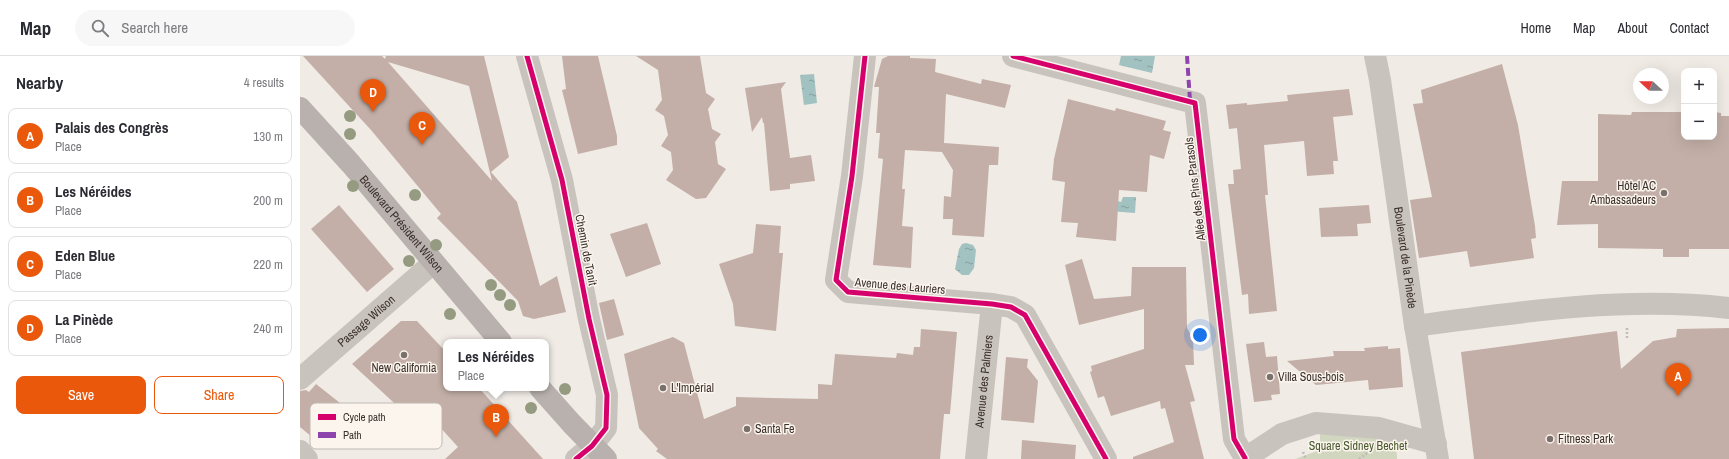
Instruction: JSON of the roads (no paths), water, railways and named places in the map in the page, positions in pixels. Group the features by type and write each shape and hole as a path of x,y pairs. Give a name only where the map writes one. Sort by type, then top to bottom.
{"main road":[{"name":"Boulevard Président Wilson","path":"300,108 351,164 498,339"},
{"path":"542,391 591,455"}],"street":[{"name":"Chemin de Tanit","path":"527,56 562,180 589,319 607,395 606,428 591,455"},
{"name":"Avenue des Lauriers","path":"865,56 852,176 836,280 848,292 992,304 1011,307 1025,316 1106,459"},
{"name":"Allée des Pins Parasols","path":"1013,56 1195,103 1234,439 1244,458"},
{"name":"Boulevard de la Pinède","path":"1375,56 1380,80 1415,326 1437,451"},
{"name":"Passage Wilson","path":"300,379 433,263"},
{"name":"Avenue des Palmiers","path":"976,459 992,304"},
{"path":"1415,326 1502,314 1592,307 1663,304 1729,308"},
{"path":"1244,458 1282,434 1316,423 1379,428 1437,451"},
{"path":"300,451 307,459"}],"water":[{"path":"1121,56 1155,56 1152,73 1119,65"},
{"path":"814,74 817,103 804,105 800,75"},
{"path":"1123,197 1136,197 1135,213 1109,211 1110,199 1121,202"},
{"path":"966,243 973,245 976,250 974,268 969,275 962,275 955,269 959,249 962,244"}],"place":[{"name":"La Pinède","path":"373,112"},
{"name":"Eden Blue","path":"422,145"},
{"name":"Hôtel AC Ambassadeurs","path":"1664,193"},
{"name":"New California","path":"404,355"},
{"name":"Villa Sous-bois","path":"1270,377"},
{"name":"L'Impérial","path":"663,388"},
{"name":"Palais des Congrès","path":"1678,396"},
{"name":"Santa Fe","path":"747,429"},
{"name":"Les Néréides","path":"496,437"},
{"name":"Fitness Park","path":"1550,439"}],"park label":[{"name":"Square Sidney Bechet","path":"1358,446"}]}
